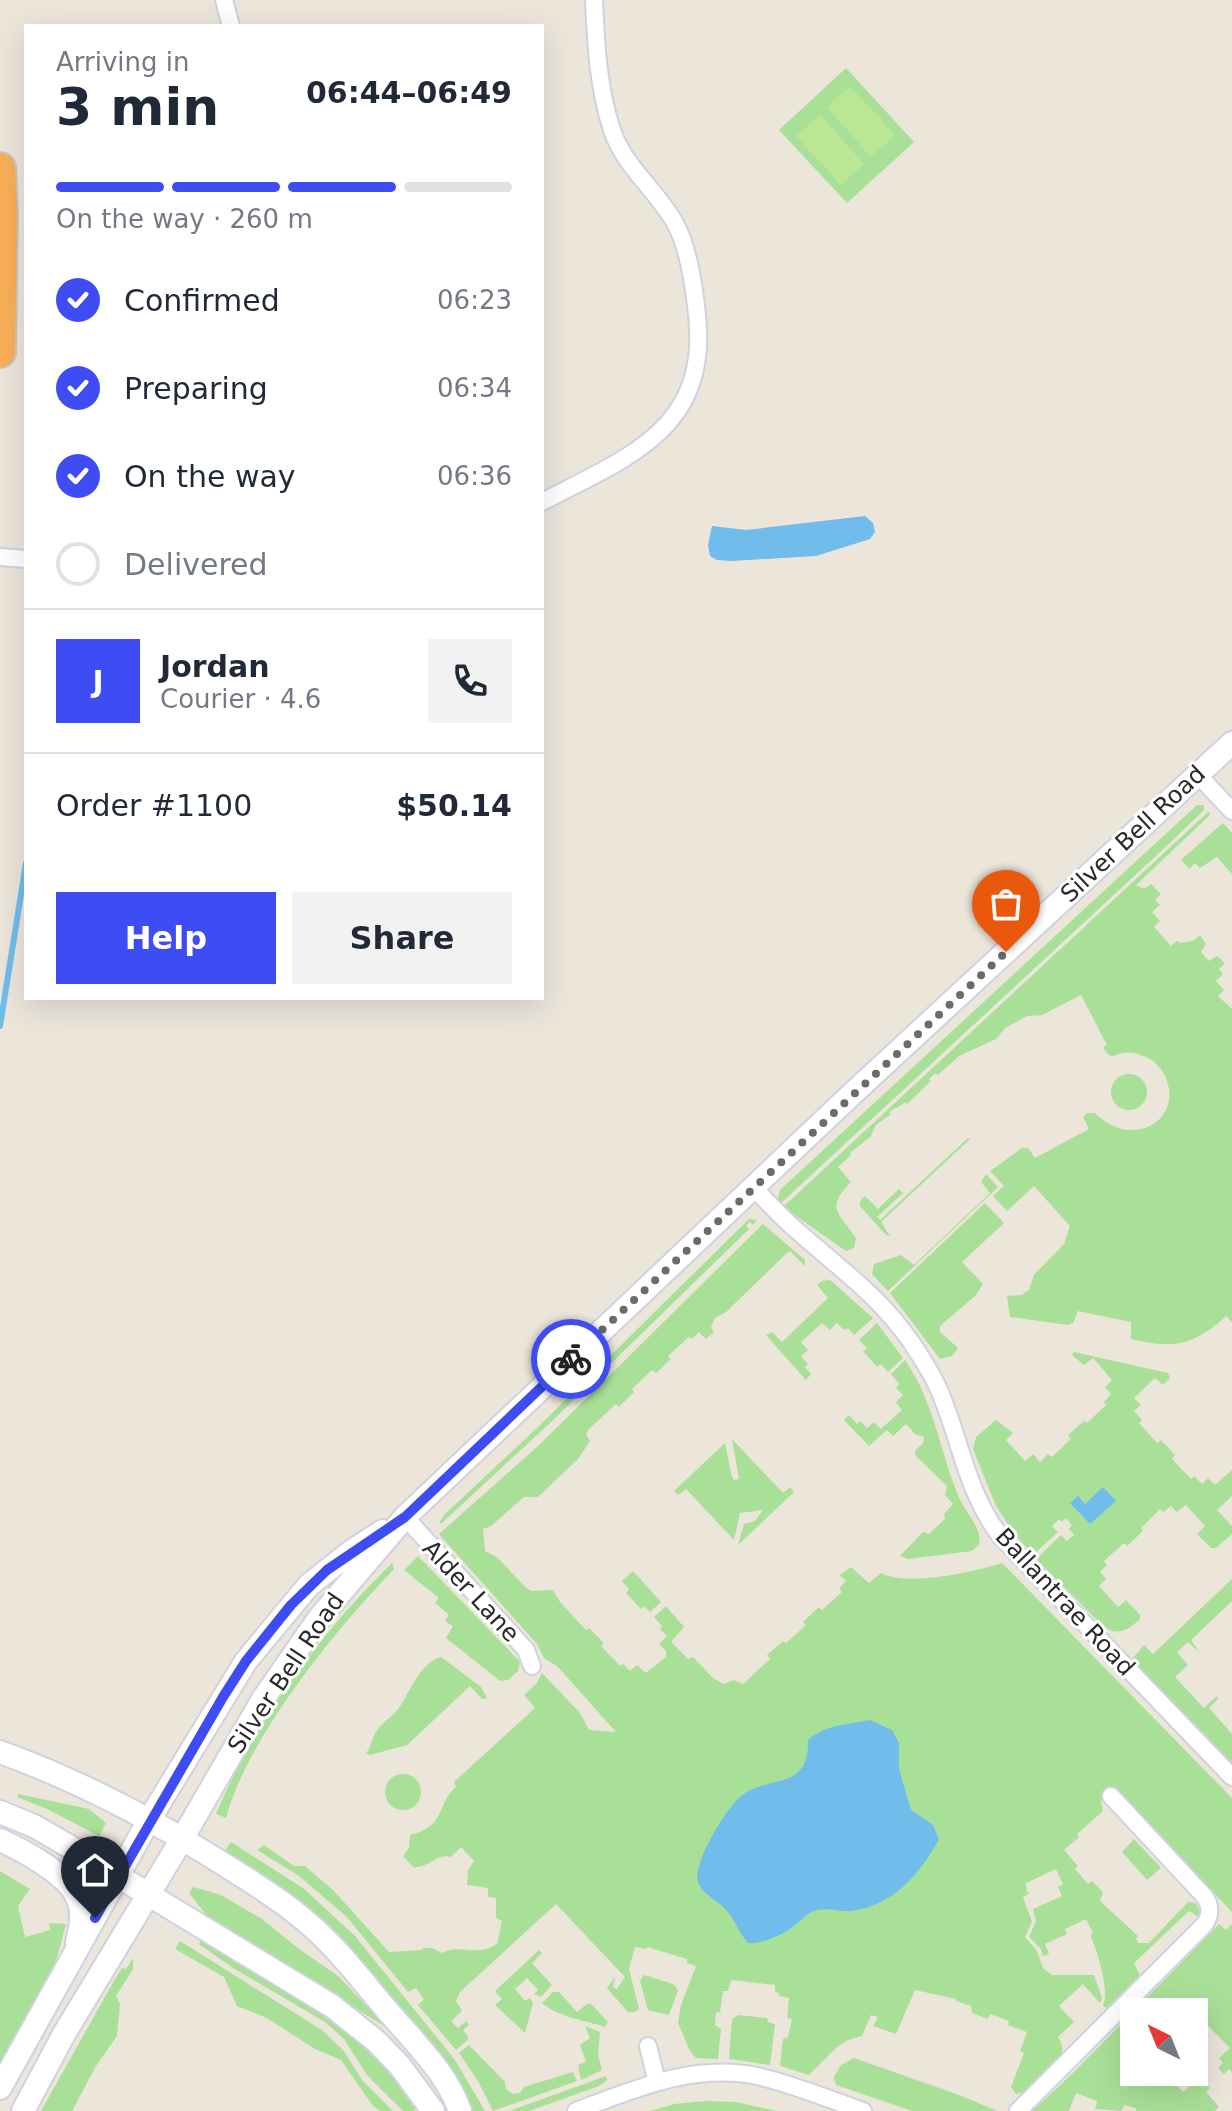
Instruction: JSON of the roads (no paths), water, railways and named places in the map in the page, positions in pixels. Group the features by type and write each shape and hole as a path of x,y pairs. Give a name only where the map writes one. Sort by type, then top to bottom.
{"highway":[{"path":"0,168 0,352"}],"street":[{"path":"224,0 230,24"},
{"path":"544,501 652,441 673,418 687,393 699,353 694,293 682,238 673,219 628,162 614,135 604,104 594,0"},
{"path":"0,557 24,559"},
{"name":"Silver Bell Road","path":"23,2111 64,2034 280,1674 320,1617 405,1517 754,1187 1232,743"},
{"path":"1198,775 1232,811"},
{"name":"Ballantrae Road","path":"754,1187 803,1238 878,1301 910,1340 939,1389 980,1507 1001,1537 1232,1777"},
{"name":"Silver Bell Road","path":"0,2088 149,1820 246,1661 291,1605 327,1570 405,1517"},
{"name":"Alder Lane","path":"405,1517 526,1650 532,1666"},
{"path":"0,1752 52,1771 149,1820 272,1895 304,1919 334,1948 427,2055 448,2084 460,2111"},
{"path":"1018,2111 1205,1924 1210,1915 1210,1906 1205,1897 1111,1796"},
{"path":"0,1812 34,1826 302,1987 376,2041 400,2066 433,2111"},
{"path":"0,1840 51,1870 77,1896 82,1916 72,1959"},
{"path":"648,2046 657,2082"},
{"path":"576,2111 657,2082 706,2073 755,2076 863,2111"}],"water":[{"path":"865,516 873,523 875,532 870,539 816,556 731,561 710,556 708,545 712,526 746,530"},
{"path":"1103,1487 1116,1501 1090,1524 1070,1503 1078,1496 1085,1504"},
{"path":"870,1720 892,1730 899,1743 899,1769 911,1810 933,1825 939,1839 914,1876 880,1903 851,1911 813,1911 778,1936 748,1943 728,1912 698,1882 700,1863 712,1837 741,1796 752,1789 795,1775 802,1768 808,1740 837,1726"}],"waterway":[{"path":"0,1026 24,876"}]}
